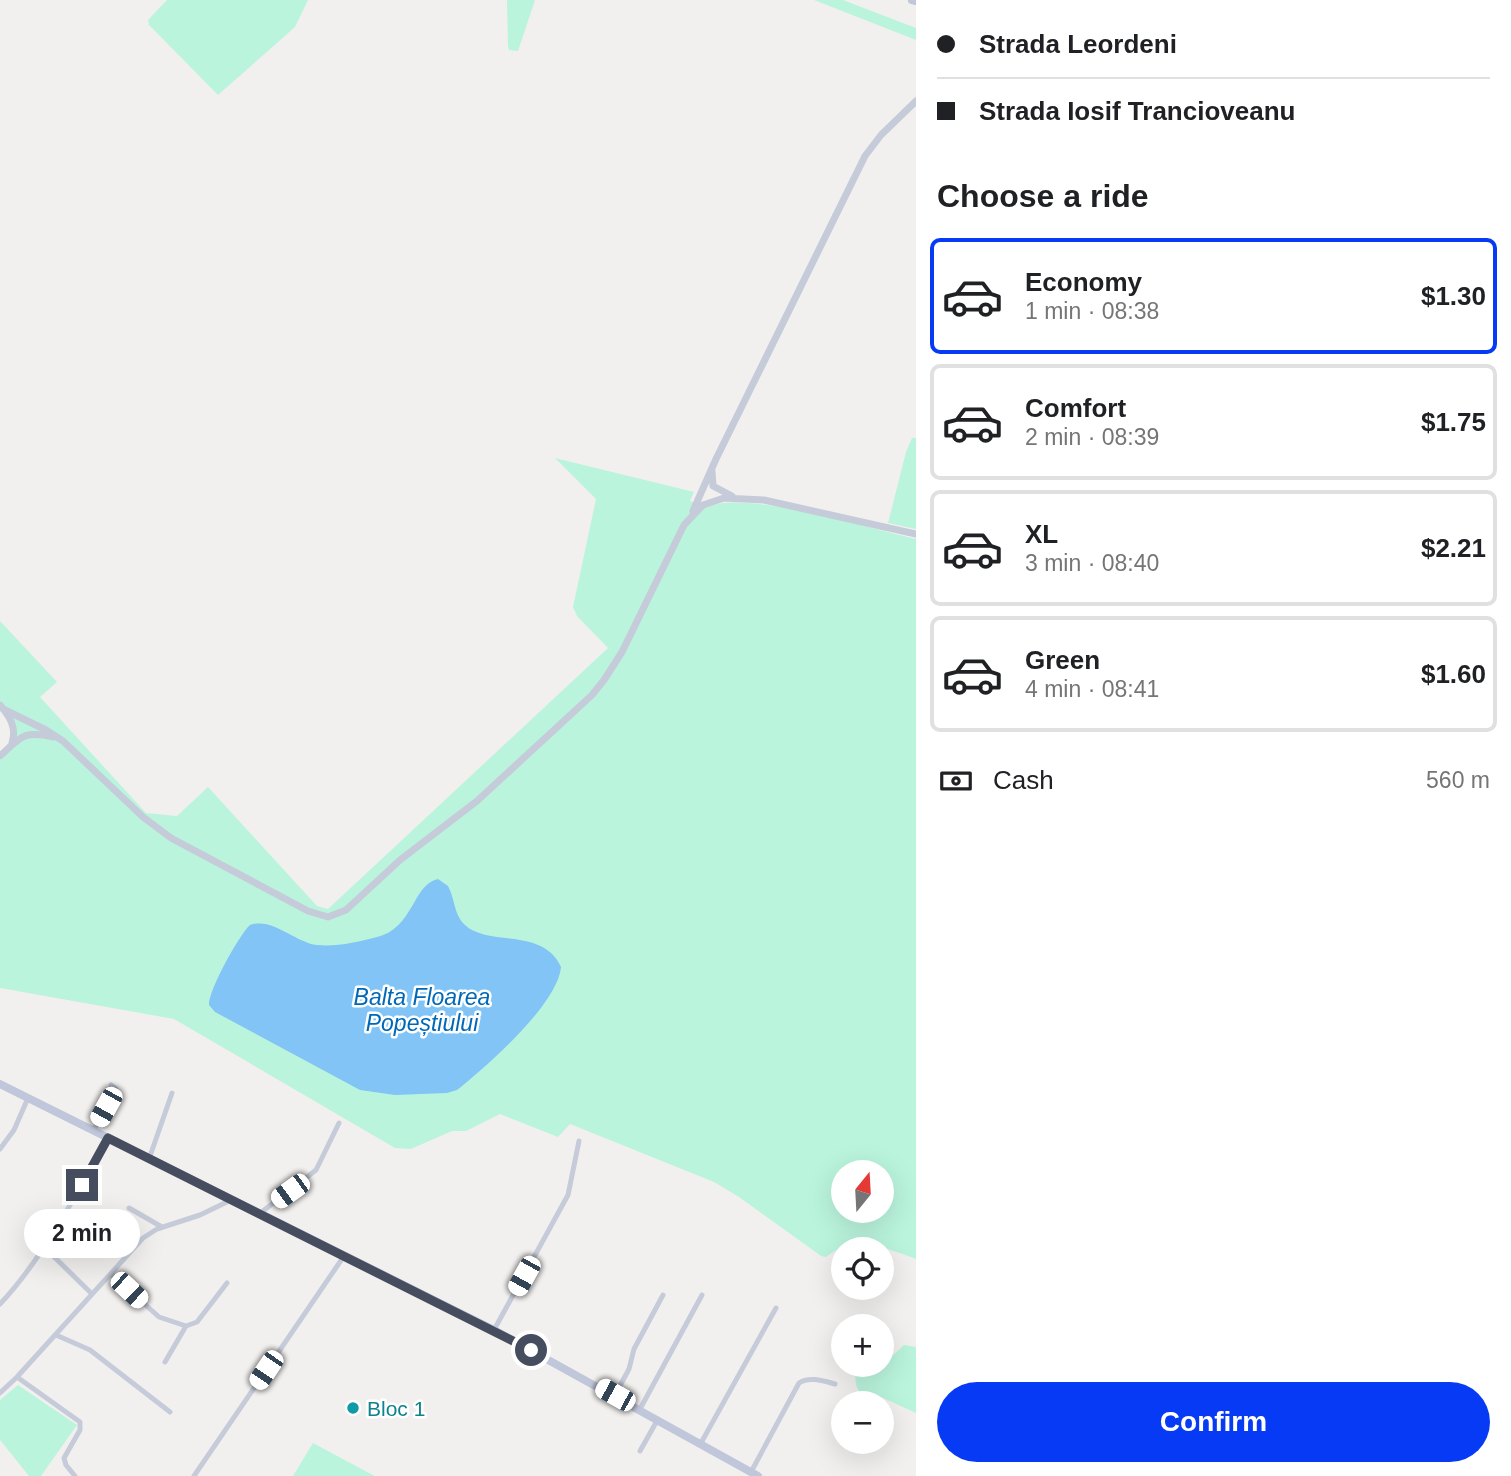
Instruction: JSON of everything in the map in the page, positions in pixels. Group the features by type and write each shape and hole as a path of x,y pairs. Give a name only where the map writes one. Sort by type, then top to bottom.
{"main road":[{"path":"0,1084 494,1331 755,1474"}],"street":[{"path":"2,707 58,738 143,817 171,838 307,911 323,916 338,915 410,852 471,806 599,686 622,652 691,515 865,156 881,135 916,101"},
{"path":"691,515 712,500 715,488 713,465"},
{"path":"702,490 715,488 736,498"},
{"path":"702,490 703,498 712,500 736,498 798,506 916,534"},
{"path":"2,707 13,728 14,739 10,747"},
{"path":"0,756 28,732 29,726 23,720 17,720 13,728"},
{"path":"13,728 23,735 58,738"},
{"path":"93,1131 116,1089 111,1085"},
{"path":"149,1158 172,1093"},
{"path":"0,1149 14,1130 28,1098"},
{"path":"259,1214 316,1170 339,1123"},
{"path":"0,1304 19,1282 43,1246 108,1138"},
{"path":"494,1331 568,1195 579,1141"},
{"path":"0,1393 143,1238 162,1227 200,1215 231,1200"},
{"path":"129,1208 162,1227"},
{"path":"43,1246 92,1294"},
{"path":"194,1476 344,1256"},
{"path":"111,1274 159,1317 186,1326 197,1322 227,1283"},
{"path":"615,1395 629,1368 634,1349 663,1295"},
{"path":"640,1409 702,1295"},
{"path":"701,1443 776,1308"},
{"path":"165,1362 186,1326"},
{"path":"56,1335 99,1356 170,1412"},
{"path":"17,1377 80,1422 80,1430 64,1458 75,1476"},
{"path":"755,1474 799,1383 808,1380 835,1384"},
{"path":"640,1451 658,1419"}],"green space":[{"path":"167,0 308,0 295,27 218,95 149,25 148,20"},
{"path":"507,0 535,0 518,51 509,50 508,46"},
{"path":"814,0 843,0 916,28 916,40"},
{"path":"912,438 916,438 916,529 888,523"},
{"path":"555,458 694,492 690,501 708,507 725,503 750,503 778,507 809,512 916,539 916,1259 894,1251 894,1237 831,1237 831,1254 826,1257 821,1256 714,1182 570,1124 558,1137 500,1114 466,1131 452,1131 411,1149 395,1148 174,1019 0,988 0,760 10,751 11,738 9,718 0,700 0,621 57,682 40,697 146,813 177,816 208,787 317,906 328,909 608,648 577,616 573,607 596,499"},
{"path":"904,1345 916,1347 916,1413 894,1403 894,1391 859,1391 856,1383 856,1377 894,1377 894,1354"},
{"path":"18,1385 77,1425 41,1476 29,1476 0,1440 0,1400"},
{"path":"313,1443 369,1473 375,1476 293,1476"}],"water":[{"name":"Balta Floarea Popeștiului","path":"438,879 448,886 459,917 465,925 487,935 529,942 542,947 553,955 561,967 548,999 519,1034 457,1090 447,1093 395,1095 360,1090 215,1012 209,1005 213,988 225,964 250,925 267,924 317,945 339,945 370,939 389,932 398,925 423,889"}],"place":[{"name":"Bloc 1","path":"353,1408"}],"route":[{"path":"82,1185 108,1138 531,1350"}]}
